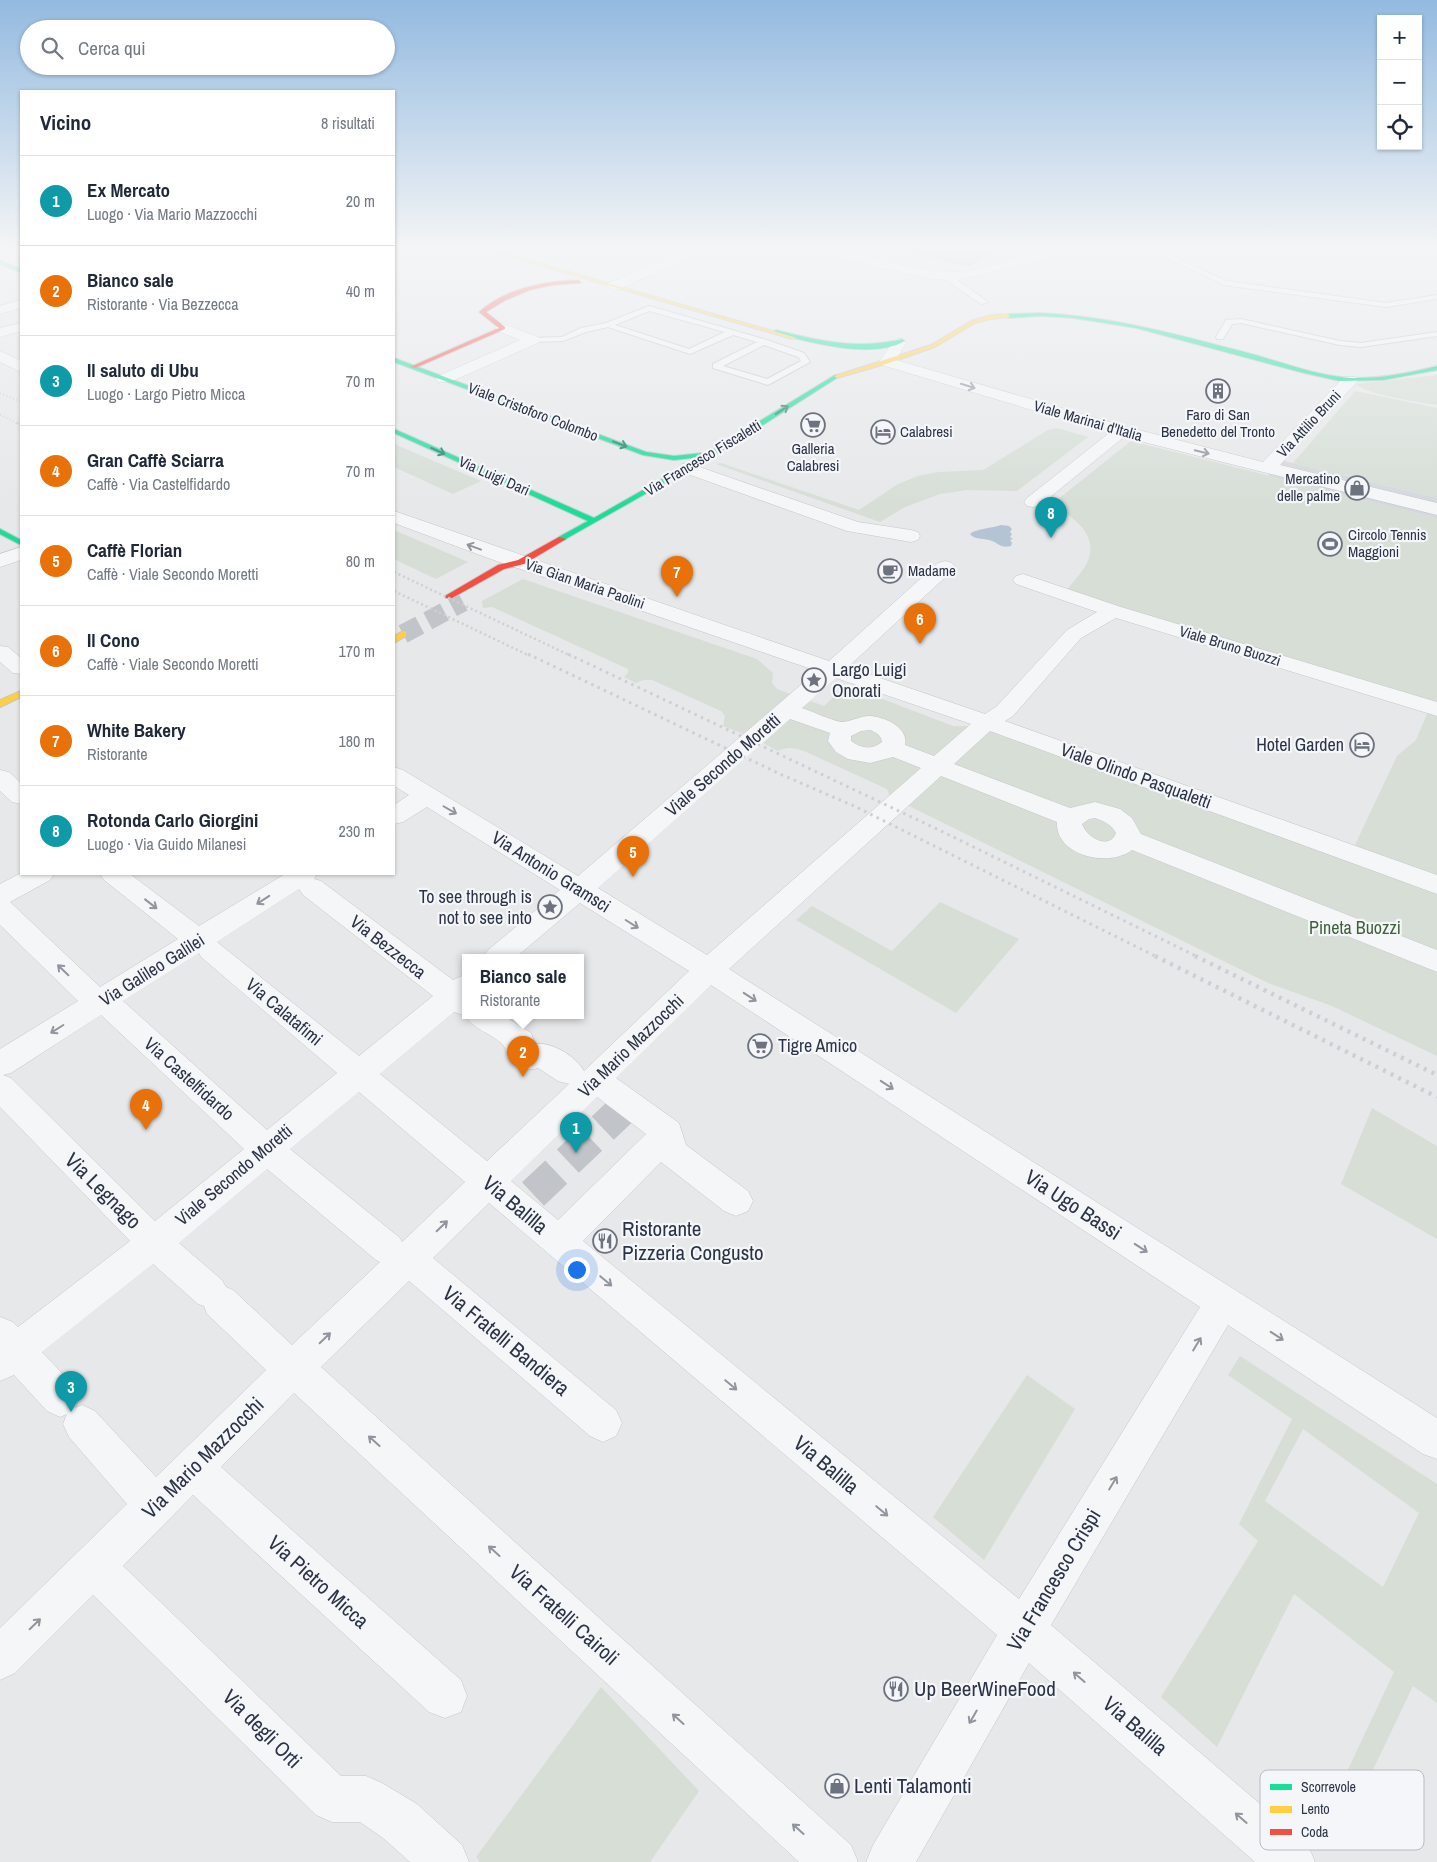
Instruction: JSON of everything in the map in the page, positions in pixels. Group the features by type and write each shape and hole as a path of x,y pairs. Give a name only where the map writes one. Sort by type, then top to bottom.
{"street":[{"path":"413,367 492,333"},
{"path":"516,333 534,340"},
{"path":"780,333 815,344 833,360 833,377"},
{"path":"785,333 852,347 867,348 899,343 916,334"},
{"name":"Via Francesco Fiscaletti","path":"449,596 501,567 521,562 662,483 726,446 833,377 887,362 933,346 955,333"},
{"name":"Via Francesco Fiscaletti","path":"1165,333 1315,373 1350,380 1414,374 1437,368"},
{"path":"1200,333 1244,342"},
{"path":"444,378 534,340"},
{"path":"887,362 899,343"},
{"path":"0,356 20,366"},
{"name":"Viale Cristoforo Colombo","path":"395,361 658,458 675,459 709,454 726,446"},
{"name":"Viale Marinai d'Italia","path":"887,362 1120,431 1250,465 1268,467 1437,509"},
{"name":"Via Attilio Bruni","path":"1268,467 1350,380"},
{"name":"Via Luigi Dari","path":"395,431 594,521"},
{"path":"1033,502 1120,431"},
{"name":"Viale Cristoforo Colombo","path":"645,454 659,465 663,475 662,483"},
{"path":"688,468 854,527 911,536"},
{"name":"Via Gian Maria Paolini","path":"395,517 834,669"},
{"path":"0,531 20,542"},
{"path":"0,561 20,553"},
{"name":"Via Francesco Fiscaletti","path":"506,578 514,574 521,562"},
{"name":"Viale Secondo Moretti","path":"502,954 579,891 834,669 944,567"},
{"name":"Viale Bruno Buozzi","path":"1023,580 1114,611 1437,709"},
{"name":"Via Mario Mazzocchi","path":"0,1658 192,1468 287,1363 397,1254 488,1182 582,1076 709,970 987,722 1005,711 1074,634 1114,611"},
{"path":"0,652 20,667"},
{"name":"Viale Olindo Pasqualetti","path":"834,669 987,722 1437,885"},
{"path":"0,704 20,694"},
{"path":"787,710 843,730 854,724 871,723 879,725 891,732 893,738 891,748 1072,818"},
{"name":"Via Antonio Gramsci","path":"395,776 709,970"},
{"path":"6,778 20,795"},
{"path":"395,815 426,796"},
{"path":"1086,811 1105,812 1121,821 1129,833 1128,839 1117,848 1108,850 1088,847 1073,836 1069,823 1072,818 1086,811"},
{"path":"1128,839 1437,961"},
{"path":"0,896 39,875"},
{"name":"Via Calatafimi","path":"114,875 205,946 356,1073"},
{"name":"Via Galileo Galilei","path":"0,1064 106,1006 205,946 302,878"},
{"name":"Via Bezzecca","path":"302,878 461,995"},
{"name":"Via Castelfidardo","path":"0,909 265,1148"},
{"name":"Via Ugo Bassi","path":"709,970 1437,1440"},
{"name":"Viale Secondo Moretti","path":"5,1349 154,1243 356,1073 461,995"},
{"path":"486,1019 531,1048 582,1076 668,1133 672,1152 736,1201"},
{"name":"Via Balilla","path":"356,1073 1024,1630 1260,1835"},
{"name":"Via Legnago","path":"0,1087 154,1243 287,1363"},
{"path":"559,1242 668,1133"},
{"name":"Via Fratelli Bandiera","path":"265,1148 397,1254 449,1292 603,1423"},
{"name":"Via Francesco Crispi","path":"890,1862 1024,1630 1223,1301"},
{"path":"5,1349 71,1411 143,1492"},
{"name":"Via Fratelli Cairoli","path":"287,1363 834,1862"},
{"name":"Via Pietro Micca","path":"192,1468 445,1696"},
{"name":"Via degli Orti","path":"94,1566 332,1799 366,1799 400,1821 445,1862"},
{"name":"Via Balilla","path":"1277,1850 1291,1862"}],"lane":[{"path":"534,340 563,338 576,333"},
{"path":"632,333 690,352 730,333"},
{"path":"735,333 764,342 801,355 806,362 768,382 716,366 764,342"},
{"path":"749,337 762,333"},
{"path":"1220,337 1222,333"},
{"path":"1295,333 1340,343 1361,345 1437,334"}],"shaded area":[{"name":"Mercatino delle palme","path":"1280,460 1437,498 1437,518 1268,476"}],"green space":[{"path":"1437,375 1437,405 1382,395 1371,392 1356,384"},
{"name":"Circolo Tennis Maggioni","path":"1355,391 1437,408 1437,498 1293,463"},
{"path":"1057,428 1088,437 1017,491 967,490 940,494 905,507 880,522 716,464 721,463 859,510 898,484 918,476 939,472 983,470 1048,430"},
{"name":"Pineta Buozzi","path":"1131,441 1437,518 1437,1056 1332,1006 1268,983 907,805 902,798 889,795 887,789 804,751 785,748 778,751 754,738 723,726 725,716 721,711 652,680 643,680 636,683 624,677 628,673 628,669 492,607 483,608 482,601 523,579 757,659 773,673 772,683 777,689 824,706 846,685 953,726 1020,727 1354,847 1397,756 1416,740 1430,707 1064,594 1084,568 1089,558 1089,540 1081,526 1052,504"},
{"path":"395,444 481,481 453,494 395,467"},
{"path":"395,530 468,562 436,579 395,559"},
{"path":"940,902 1019,939 956,1013 796,920 812,906 892,951"},
{"path":"1372,1108 1437,1146 1437,1239 1341,1184"},
{"path":"1240,1356 1437,1484 1437,1703 1413,1686 1373,1770 1348,1770 1394,1672 1294,1594 1217,1747 1161,1697 1258,1541 1239,1524 1292,1419 1228,1375","holes":["1303,1429 1419,1513 1383,1587 1265,1501"]},
{"path":"1027,1375 1075,1409 984,1560 933,1517"},
{"path":"601,1687 699,1791 650,1862 480,1862 476,1857"}],"water":[{"path":"1001,525 1009,526 1012,529 1010,532 1012,534 1010,537 1013,539 1010,540 1011,546 1002,546 970,534 976,531"}],"tunnel":[{"path":"403,634 463,602"},
{"path":"533,1194 625,1107"}],"railway":[{"path":"0,393 20,402"},
{"path":"0,415 19,424"},
{"path":"395,572 571,656"},
{"path":"395,591 530,656"},
{"path":"528,654 782,775 852,805 1157,957"},
{"path":"568,654 939,830 1198,957"},
{"path":"1195,956 1437,1075"},
{"path":"1157,957 1437,1097"}],"traffic: fast":[{"path":"780,333 823,343 854,347 870,347 902,341"},
{"path":"1164,333 1306,372 1340,379 1383,378 1437,368"},
{"path":"395,360 645,454 674,458 703,455"},
{"path":"562,539 726,446 837,376"},
{"path":"395,431 594,521"},
{"path":"0,531 20,542"}],"traffic: slow":[{"path":"776,333 794,338"},
{"path":"837,376 887,362 933,346 955,333"},
{"path":"395,639 403,634"},
{"path":"0,704 20,694"}],"traffic: jam":[{"path":"413,367 492,333"},
{"path":"449,596 501,567 521,562 562,539"}],"place":[{"name":"Faro di San Benedetto del Tronto","path":"1218,391"},
{"name":"Galleria Calabresi","path":"813,425"},
{"name":"Calabresi","path":"883,432"},
{"name":"Mercatino delle palme","path":"1357,488"},
{"name":"Rotonda Carlo Giorgini","path":"1051,538"},
{"name":"Circolo Tennis Maggioni","path":"1330,544"},
{"name":"Madame","path":"890,571"},
{"name":"White Bakery","path":"677,597"},
{"name":"Il Cono","path":"920,644"},
{"name":"Largo Luigi Onorati","path":"814,680"},
{"name":"Hotel Garden","path":"1362,745"},
{"name":"Caffè Florian","path":"633,877"},
{"name":"To see through is not to see into","path":"550,907"},
{"name":"Tigre Amico","path":"760,1046"},
{"name":"Bianco sale","path":"523,1077"},
{"name":"Gran Caffè Sciarra","path":"146,1130"},
{"name":"Ex Mercato","path":"576,1153"},
{"name":"Ristorante Pizzeria Congusto","path":"605,1241"},
{"name":"Il saluto di Ubu","path":"71,1412"},
{"name":"Up BeerWineFood","path":"896,1689"},
{"name":"Lenti Talamonti","path":"837,1786"}]}
